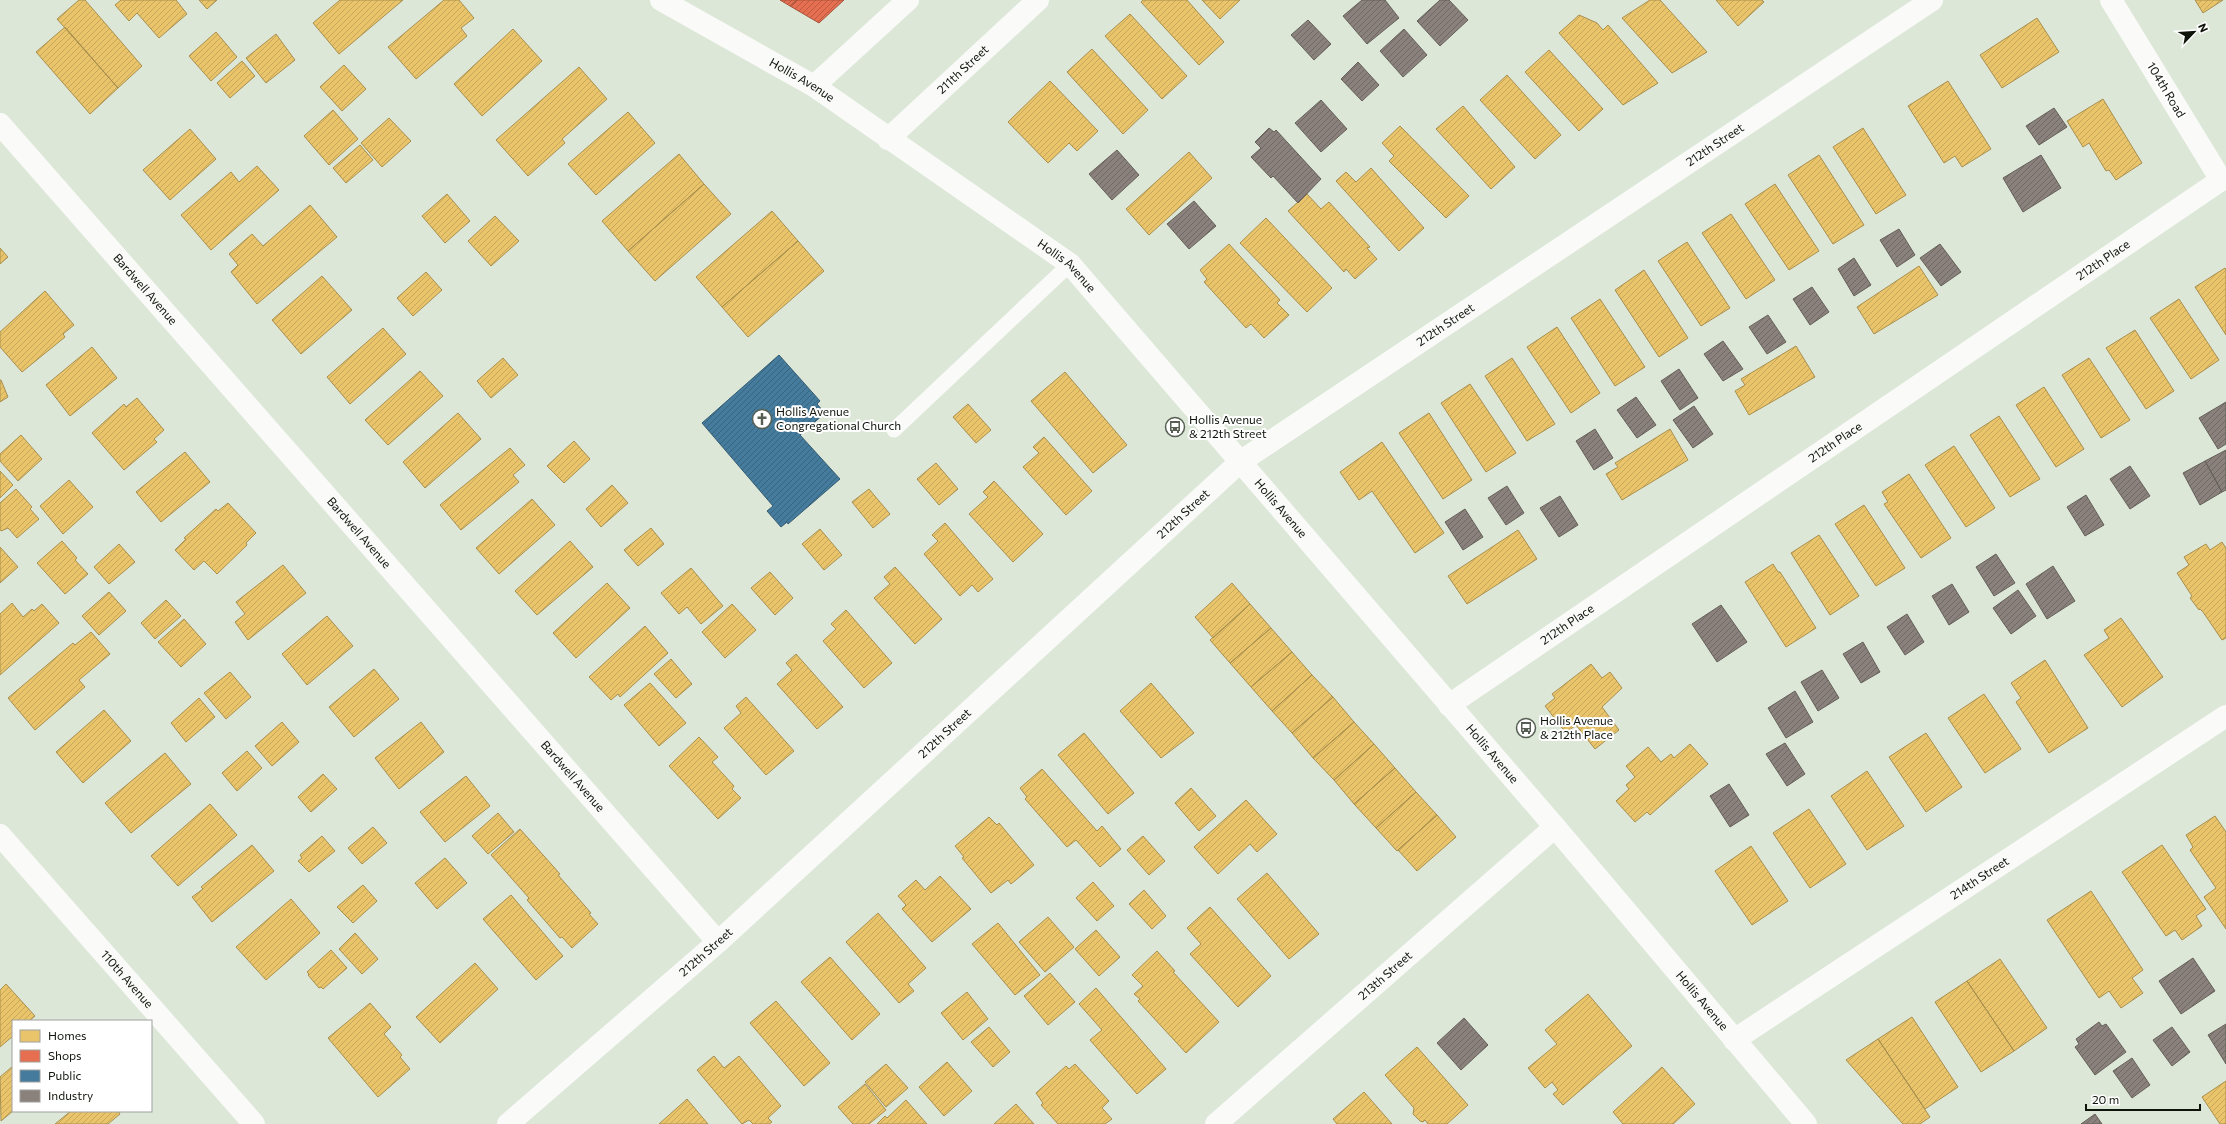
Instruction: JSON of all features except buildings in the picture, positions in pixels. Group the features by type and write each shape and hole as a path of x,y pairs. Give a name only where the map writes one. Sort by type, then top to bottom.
{"street":[{"name":"Hollis Avenue","path":"661,0 814,86 888,139 1070,264 1555,827 1806,1124"},
{"path":"814,86 908,0"},
{"name":"211th Street","path":"888,139 1038,0"},
{"name":"212th Street","path":"508,1124 718,942 1240,462 1932,0"},
{"name":"104th Road","path":"2111,0 2221,180"},
{"name":"Bardwell Avenue","path":"0,124 718,942"},
{"name":"212th Place","path":"1449,705 2221,180"},
{"name":"214th Street","path":"1734,1040 2226,716"},
{"name":"213th Street","path":"1216,1124 1555,827"},
{"name":"110th Avenue","path":"0,835 254,1124"}],"lane":[{"path":"894,430 1070,264"}],"place":[{"name":"Hollis Avenue Congregational Church","path":"762,419"},
{"name":"Hollis Avenue & 212th Street","path":"1175,427"},
{"name":"Hollis Avenue & 212th Place","path":"1526,728"}]}
